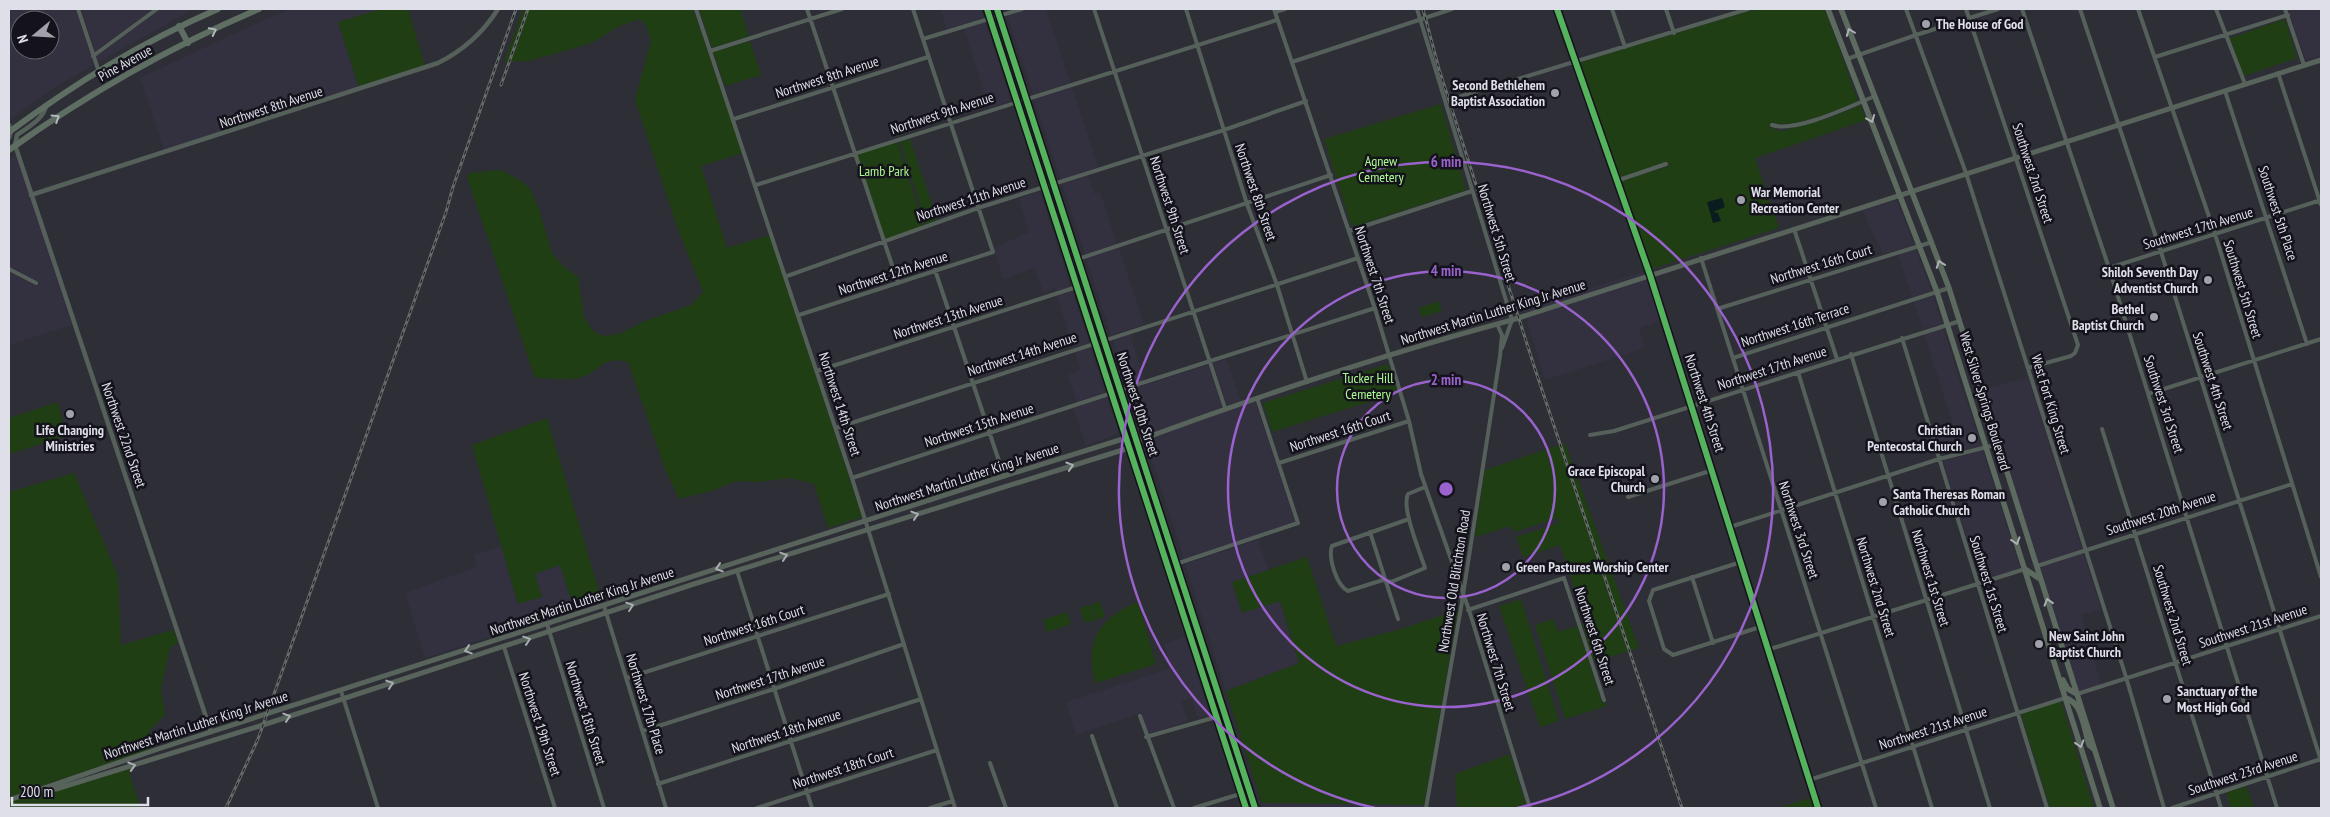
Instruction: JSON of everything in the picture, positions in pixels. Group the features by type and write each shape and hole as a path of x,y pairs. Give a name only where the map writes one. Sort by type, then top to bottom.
{"highway":[{"name":"Pine Avenue","path":"9,131 98,70 179,26 218,9"},
{"name":"Northwest 10th Street","path":"987,9 1246,808"},
{"name":"Pine Avenue","path":"9,150 119,80 253,10"},
{"name":"Northwest 10th Street","path":"998,12 1256,808"},
{"path":"179,26 188,43"},
{"path":"1208,692 1218,690"}],"main road":[{"name":"West Silver Springs Boulevard","path":"1828,9 1948,324 2100,808"},
{"name":"West Silver Springs Boulevard","path":"1841,9 1949,288 2113,808"},
{"name":"Northwest Martin Luther King Jr Avenue","path":"34,791 56,789 423,674 736,571 1129,448 1137,441 1225,408 1389,355 1512,320 2321,60"},
{"name":"Northwest Martin Luther King Jr Avenue","path":"9,800 211,732 1126,438"},
{"path":"1126,438 1137,441"},
{"path":"2021,556 2037,566"},
{"path":"2025,570 2034,573 2041,580"},
{"path":"2052,654 2055,656 2064,685 2077,694"},
{"path":"420,665 423,674"},
{"path":"2065,698 2071,699 2076,705 2089,745 2094,749"},
{"path":"211,732 214,740"}],"street":[{"path":"78,9 98,70"},
{"path":"94,56 157,9"},
{"name":"Northwest 8th Avenue","path":"31,195 438,63 468,45 486,28 498,9"},
{"name":"Northwest 14th Street","path":"696,9 836,428 955,808"},
{"path":"807,9 898,282"},
{"path":"710,51 842,9"},
{"path":"913,9 978,208"},
{"path":"923,39 990,18 998,12 1022,9"},
{"name":"Northwest 9th Street","path":"1094,9 1225,408"},
{"name":"Northwest 8th Street","path":"1186,9 1247,204 1277,285 1307,382"},
{"path":"1274,10 1285,9"},
{"name":"Northwest 5th Street","path":"1418,9 1512,320"},
{"path":"1292,62 1452,9"},
{"path":"1558,10 1565,9"},
{"path":"1612,9 1625,47"},
{"path":"1666,9 1674,33"},
{"path":"1452,99 1574,60 1579,61 1748,9"},
{"name":"West Fort King Street","path":"1906,9 1966,173 2126,677 2164,808"},
{"name":"Southwest 2nd Street","path":"1966,9 2078,345 2075,353 2070,356 2028,368"},
{"path":"1847,59 1998,9"},
{"name":"Southwest 3rd Street","path":"2022,9 2068,141 2109,268 2188,516 2277,808"},
{"name":"Southwest 4th Street","path":"2080,9 2161,252 2321,760"},
{"name":"Southwest 5th Street","path":"2138,9 2215,234 2321,577"},
{"path":"2216,9 2244,84"},
{"path":"2286,9 2304,65"},
{"name":"Northwest 7th Street","path":"1274,10 1375,308 1409,421 1425,487 1463,592 1530,808"},
{"name":"Northwest 4th Street","path":"1558,10 1650,275 1818,808"},
{"path":"2155,57 2288,15"},
{"name":"Northwest 9th Avenue","path":"756,185 1278,20"},
{"name":"Northwest 8th Avenue","path":"734,119 928,56"},
{"path":"2278,73 2321,202"},
{"name":"Southwest 5th Place","path":"2225,90 2268,218 2307,344"},
{"path":"1772,125 1781,128 1830,116 1875,96"},
{"name":"Northwest 11th Avenue","path":"786,276 978,208 1224,130 1306,101"},
{"path":"15,145 17,135 45,112 46,105"},
{"name":"Northwest 22nd Street","path":"15,145 211,732"},
{"path":"1616,181 1666,164"},
{"path":"1069,262 1331,175"},
{"path":"1349,231 1472,191"},
{"name":"Southwest 17th Avenue","path":"2109,268 2321,202"},
{"name":"Northwest 12th Avenue","path":"799,315 993,252 978,208"},
{"path":"1794,229 1837,359"},
{"name":"Northwest 16th Court","path":"1717,309 1932,242"},
{"name":"Northwest 14th Avenue","path":"836,428 1358,258"},
{"name":"Northwest 3rd Street","path":"1701,258 1876,808"},
{"path":"9,269 36,283"},
{"path":"936,270 972,384 1004,476"},
{"name":"Northwest 13th Avenue","path":"817,371 1086,284"},
{"name":"Northwest 16th Terrace","path":"1733,358 1826,326 1949,288"},
{"path":"1120,390 1375,308"},
{"name":"Northwest Old Blitchton Road","path":"1500,356 1512,320"},
{"name":"Northwest 17th Avenue","path":"1590,435 1614,431 1851,354 1960,321"},
{"name":"Northwest Old Blitchton Road","path":"1426,808 1461,608 1500,356 1502,336 1497,324"},
{"name":"Southwest 1st Street","path":"1902,338 2047,808"},
{"path":"2148,394 2321,339"},
{"name":"Northwest 1st Street","path":"1851,354 1990,808"},
{"name":"Northwest 2nd Street","path":"1798,372 1932,808"},
{"name":"Northwest 15th Avenue","path":"852,478 1112,393"},
{"path":"1167,567 1298,523 1256,398"},
{"name":"Northwest 16th Court","path":"1279,463 1409,421"},
{"name":"Southwest 2nd Street","path":"2102,429 2221,808"},
{"path":"1730,527 1939,459 1999,444"},
{"path":"1628,497 1713,470"},
{"name":"Southwest 20th Avenue","path":"2037,566 2292,484"},
{"path":"1409,519 1332,546 1330,552 1340,585 1348,591 1386,580 1391,582 1425,568 1409,519 1406,497 1408,494 1425,487"},
{"path":"1370,532 1398,619"},
{"path":"1741,562 1653,590 1649,601 1664,649 1674,655 1760,627"},
{"path":"1767,650 2025,570"},
{"path":"736,571 812,808"},
{"path":"1692,577 1713,643"},
{"name":"Northwest 6th Street","path":"1468,610 1564,578 1604,700"},
{"name":"Northwest 16th Court","path":"627,678 889,594"},
{"name":"Northwest 17th Place","path":"604,606 666,808"},
{"path":"1461,608 1468,610"},
{"name":"Southwest 21st Avenue","path":"2077,694 2321,616"},
{"name":"Northwest 18th Street","path":"547,624 604,808"},
{"name":"Northwest 17th Avenue","path":"643,730 774,689 904,644"},
{"name":"Northwest 19th Street","path":"504,647 555,808"},
{"path":"342,691 378,808"},
{"name":"Northwest 21st Avenue","path":"1809,780 2065,698"},
{"name":"Northwest 18th Avenue","path":"658,784 922,699"},
{"path":"1140,716 1146,737 1158,762 1174,808"},
{"path":"1146,737 1216,717"},
{"path":"1092,736 1117,808"},
{"name":"Northwest 18th Court","path":"757,808 937,750"},
{"name":"Southwest 23rd Avenue","path":"2172,808 2321,760"},
{"path":"990,763 1006,808"},
{"path":"1194,808 1250,791"},
{"path":"930,808 953,801"}],"shaded area":[{"path":"9,9 75,9 94,65 60,84 10,119"},
{"path":"81,9 153,9 95,52"},
{"path":"161,9 194,9 98,62 96,56"},
{"path":"291,9 381,9 338,23 359,88 164,150 140,78"},
{"path":"940,9 981,9 984,18 947,29"},
{"path":"1030,9 1046,9 1070,83 1033,94 1007,16"},
{"path":"2288,9 2321,9 2321,55 2306,60"},
{"path":"985,22 1011,101 989,108 964,29"},
{"path":"1072,87 1098,167 1061,180 1034,99"},
{"path":"16,155 72,325 9,345 9,272 36,286 39,282 9,266 9,159"},
{"path":"1088,176 1094,194 1100,192 1117,244 1085,254 1062,184"},
{"path":"1040,192 1070,287 1056,291 1055,288 1044,293 1034,268 1003,279 994,248 1029,232 1019,198"},
{"path":"1722,198 1725,207 1713,212 1718,213 1721,221 1713,223 1707,202"},
{"path":"1897,200 1914,245 1883,254 1862,210"},
{"path":"1119,248 1144,325 1111,335 1086,259"},
{"path":"1916,249 1931,291 1912,297 1898,254"},
{"path":"1646,271 1647,273 1525,313 1523,309"},
{"path":"1649,278 1662,320 1639,328 1645,348 1545,380 1526,317"},
{"path":"1072,291 1089,343 1073,348 1057,296"},
{"path":"1933,296 1942,324 1923,329 1914,302"},
{"path":"1943,328 1981,446 1941,456 1934,432 1953,424 1924,334"},
{"path":"1130,334 1144,380 1128,385 1113,340"},
{"path":"1090,347 1105,393 1077,402 1068,375 1080,369 1075,352"},
{"path":"1226,359 1241,401 1227,405 1213,363"},
{"path":"1208,365 1222,407 1144,436 1129,390"},
{"path":"2028,377 2082,549 2039,563 1984,389"},
{"path":"1107,397 1118,431 1116,435 1086,445 1073,408"},
{"path":"1255,401 1295,522 1184,559 1145,440"},
{"path":"1983,451 2020,569 1980,581 1943,461"},
{"path":"1258,540 1268,570 1232,582 1242,613 1280,601 1299,663 1226,691 1185,564"},
{"path":"501,546 518,604 534,574 560,565 574,610 425,658 405,593 477,567 474,555"},
{"path":"2083,553 2101,609 2081,615 2101,685 2079,691 2040,567"},
{"path":"1185,637 1210,715 1198,718 1191,698 1181,701 1188,721 1148,734 1141,713 1076,735 1066,702 1172,668 1164,644"},
{"path":"1262,803 1390,803 1424,805 1424,808 1263,808"}],"green space":[{"path":"381,9 408,9 425,66 359,88 338,22"},
{"path":"523,9 693,9 743,153 701,166 727,248 770,235 862,517 828,528 814,484 790,478 758,482 736,481 715,490 679,499 665,469 628,362 607,362 589,374 578,378 535,378 467,177 469,173 500,170 515,177 530,188 539,209 552,253 562,265 578,277 584,317 593,331 604,336 622,333 643,322 691,305 703,292 677,227 635,100 651,40 646,26 640,19 620,26 592,43 529,61 504,62"},
{"path":"699,9 747,9 741,11 749,36 712,48"},
{"path":"1756,9 1825,9 1858,101 1815,118 1780,124 1771,122 1769,127 1781,131 1830,118 1860,105 1866,120 1755,158 1779,228 1651,269 1619,182 1669,166 1668,162 1618,178 1578,63"},
{"path":"2285,19 2297,58 2244,76 2230,38"},
{"path":"750,41 761,75 725,86 713,52"},
{"name":"Agnew Cemetery","path":"1441,104 1466,190 1355,226 1351,224 1324,139"},
{"path":"910,139 937,220 926,224 900,142"},
{"name":"Lamb Park","path":"897,140 924,227 884,241 855,154"},
{"path":"1439,301 1442,311 1422,317 1419,308"},
{"name":"Tucker Hill Cemetery","path":"1388,364 1398,393 1272,432 1263,403"},
{"path":"58,402 66,436 9,454 9,418"},
{"path":"547,418 602,601 574,610 560,565 535,574 542,597 518,604 472,445"},
{"path":"1565,443 1639,648 1594,662 1582,624 1586,622 1560,545 1523,557 1516,537 1559,523 1558,518 1514,532 1511,526 1475,537 1485,470"},
{"path":"74,473 118,576 121,645 173,630 178,642 170,648 161,688 165,715 149,731 153,744 148,750 9,797 9,492"},
{"path":"1307,557 1336,646 1398,630 1458,610 1424,805 1262,803 1226,691 1299,663 1280,601 1242,613 1232,582"},
{"path":"1521,599 1559,721 1540,727 1499,606"},
{"path":"1100,601 1105,617 1096,620 1091,605"},
{"path":"1138,602 1156,664 1096,683 1092,656 1098,633 1114,615"},
{"path":"1090,605 1095,620 1085,623 1080,608"},
{"path":"1067,612 1071,624 1047,632 1043,620"},
{"path":"1553,619 1558,632 1577,626 1602,703 1605,702 1607,706 1565,719 1535,625"},
{"path":"2061,701 2094,808 2050,808 2021,714"},
{"path":"1510,754 1527,808 1457,808 1455,774"},
{"path":"133,768 129,773 141,808 9,808 9,802 35,793 56,791"},
{"path":"2246,786 2254,808 2231,808 2226,793"},
{"path":"1810,798 1814,808 1778,808"}],"railway":[{"path":"226,808 258,739 446,212 453,187 516,9"},
{"path":"501,85 528,9"},
{"path":"1423,9 1439,69 1535,369 1682,808"}],"cycle path":[{"path":"987,9 1246,808"},
{"path":"997,9 1255,808"},
{"path":"1557,9 1650,275 1818,808"}],"place":[{"name":"The House of God","path":"1926,24"},
{"name":"Second Bethlehem Baptist Association","path":"1555,93"},
{"name":"War Memorial Recreation Center","path":"1741,200"},
{"name":"Shiloh Seventh Day Adventist Church","path":"2208,280"},
{"name":"Bethel Baptist Church","path":"2154,317"},
{"name":"Life Changing Ministries","path":"70,414"},
{"name":"Christian Pentecostal Church","path":"1972,438"},
{"name":"Grace Episcopal Church","path":"1655,479"},
{"name":"Santa Theresas Roman Catholic Church","path":"1883,502"},
{"name":"Green Pastures Worship Center","path":"1506,567"},
{"name":"New Saint John Baptist Church","path":"2039,644"},
{"name":"Sanctuary of the Most High God","path":"2167,699"}]}
